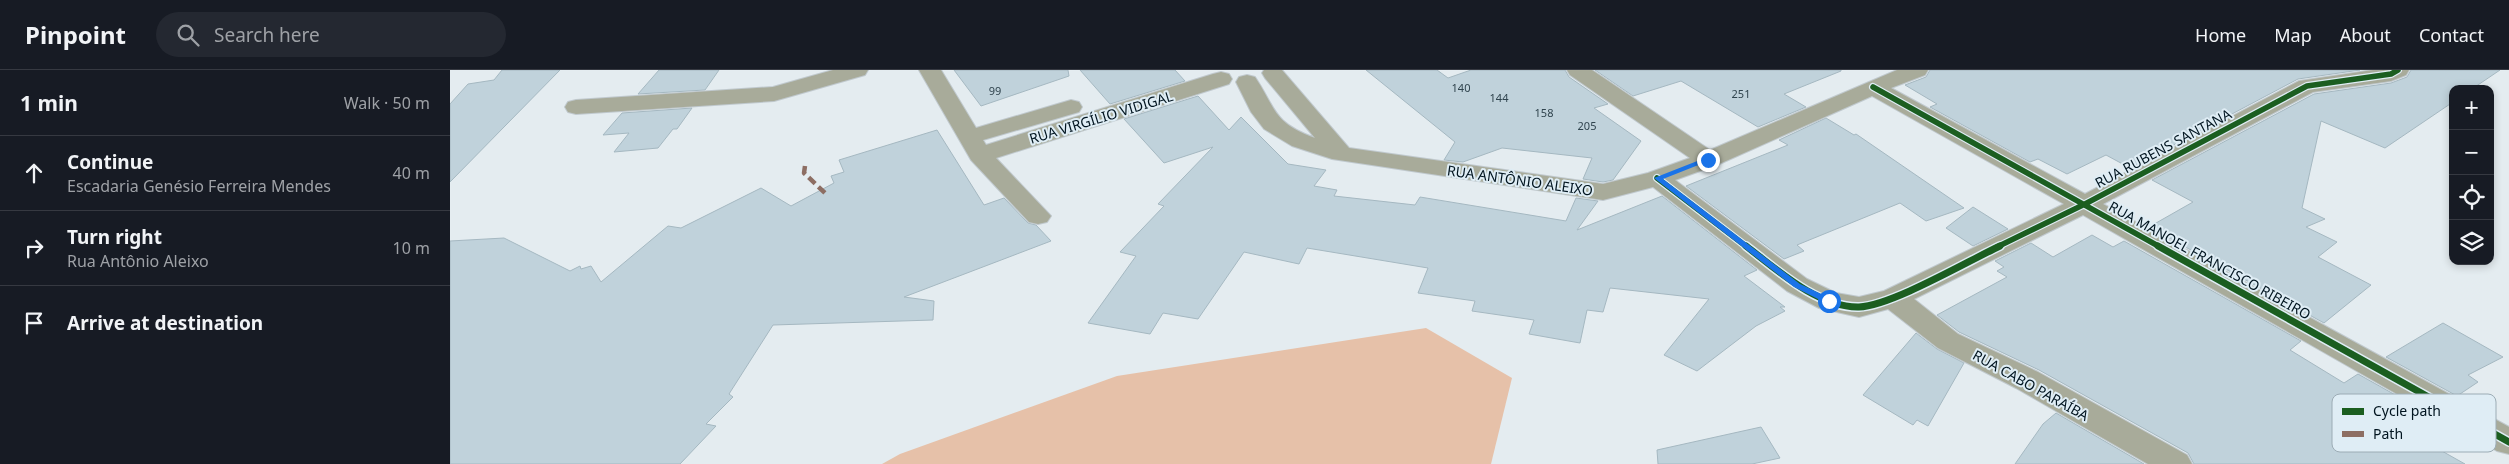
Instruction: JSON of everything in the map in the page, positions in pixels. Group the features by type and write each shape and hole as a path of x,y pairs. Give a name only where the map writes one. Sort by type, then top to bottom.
{"street":[{"path":"576,108 774,94 857,70"},
{"path":"930,70 975,146 1038,216"},
{"path":"975,146 1200,70"},
{"path":"1578,70 1708,160"},
{"name":"RUA ANTÔNIO ALEIXO","path":"1247,82 1265,116 1280,130 1302,142 1341,154 1603,192 1657,178 1708,160 1873,87 1917,70"},
{"name":"RUA RUBENS SANTANA","path":"1657,178 1797,286 1829,301 1859,307 1893,298 2084,204 2307,86 2391,74 2398,70"},
{"path":"1215,75 1247,82 1275,72 1341,154"},
{"name":"RUA VIRGÍLIO VIDIGAL","path":"975,146 1215,75"},
{"name":"RUA MANOEL FRANCISCO RIBEIRO","path":"1873,87 2423,394"},
{"name":"RUA CABO PARAÍBA","path":"1893,298 1948,341 2027,380 2175,464"},
{"name":"RUA MANOEL FRANCISCO RIBEIRO","path":"2496,435 2509,442"}],"shaded area":[{"path":"1426,328 1512,378 1491,464 882,464 900,454 1117,376"}],"building":[{"path":"502,70 560,70 450,182 450,104 468,84 494,80"},
{"path":"659,70 719,70 705,90 638,94"},
{"path":"954,70 1068,70 1069,76 981,106"},
{"path":"1080,70 1175,70 1185,81 1110,104"},
{"path":"1366,70 1437,70 1448,78 1471,70 1565,70 1569,77 1608,104 1594,108 1641,141 1613,180 1603,182 1583,179 1592,158 1502,148 1463,162 1444,160 1455,142"},
{"path":"1595,70 1841,71 1784,94 1806,107 1758,127 1681,81 1633,96"},
{"path":"1930,70 2360,70 2298,79 2130,168 2106,155 2067,174 2038,159 2030,162 1930,107 1937,104 1905,85 1926,77"},
{"path":"2411,70 2500,70 2478,85 2449,85 2449,105 2385,148 2321,121 2302,208 2325,219 2306,227 2337,242 2318,257 2371,285 2324,323 2149,227 2193,202 2152,180 2314,94 2391,83 2407,77"},
{"path":"1198,96 1229,130 1241,117 1288,164 1326,170 1314,186 1337,190 1334,196 1415,205 1420,197 1566,221 1576,198 1598,201 1577,230 1662,196 1757,270 1744,276 1785,307 1780,307 1785,311 1756,326 1697,371 1664,355 1709,299 1610,288 1603,312 1587,310 1580,343 1529,334 1534,320 1472,311 1475,301 1418,293 1428,268 1307,248 1299,264 1244,252 1198,319 1163,313 1150,334 1088,323 1136,256 1120,252 1164,206 1158,204 1213,147 1164,163 1124,119"},
{"path":"692,108 677,129 673,129 658,148 614,152 629,133 603,135 622,113"},
{"path":"1826,118 1854,135 1856,134 1964,208 1926,221 1900,203 1797,245 1804,251 1784,259 1686,186 1788,145 1779,140"},
{"path":"937,130 984,205 1004,198 1028,223 1036,225 1051,241 904,297 934,301 933,320 773,325 729,394 733,397 706,424 716,426 680,464 450,464 450,241 504,238 570,271 580,266 581,269 591,266 601,282 668,226 681,228 761,188 791,206 834,183 831,176 844,172 839,160"},
{"path":"1973,207 2008,229 1973,246 1946,228"},
{"path":"2092,235 2113,247 2124,241 2301,341 2290,350 2344,383 2358,374 2394,394 2332,394 2332,452 2444,452 2465,464 2194,464 2188,453 2039,370 1959,332 1937,315 2007,277 1997,271 2004,267 1995,261 2031,243 2053,257"},
{"path":"2443,323 2503,357 2468,375 2478,382 2460,394 2453,394 2386,357"},
{"path":"1916,333 1937,349 1964,363 1928,426 1917,420 1913,425 1863,395"},
{"path":"2056,413 2144,464 2015,464 2043,424"},
{"path":"1761,427 1780,458 1752,464 1658,464 1657,450"}],"marked path":[{"path":"805,166 804,173 827,195"}],"cycle path":[{"path":"1657,178 1797,285 1829,301 1859,307 1893,298 2085,204 2307,86 2391,74 2398,70"},
{"path":"1873,87 2423,394"},
{"path":"2496,435 2509,442"}],"route":[{"path":"1708,160 1657,178 1797,286 1829,301"}]}
